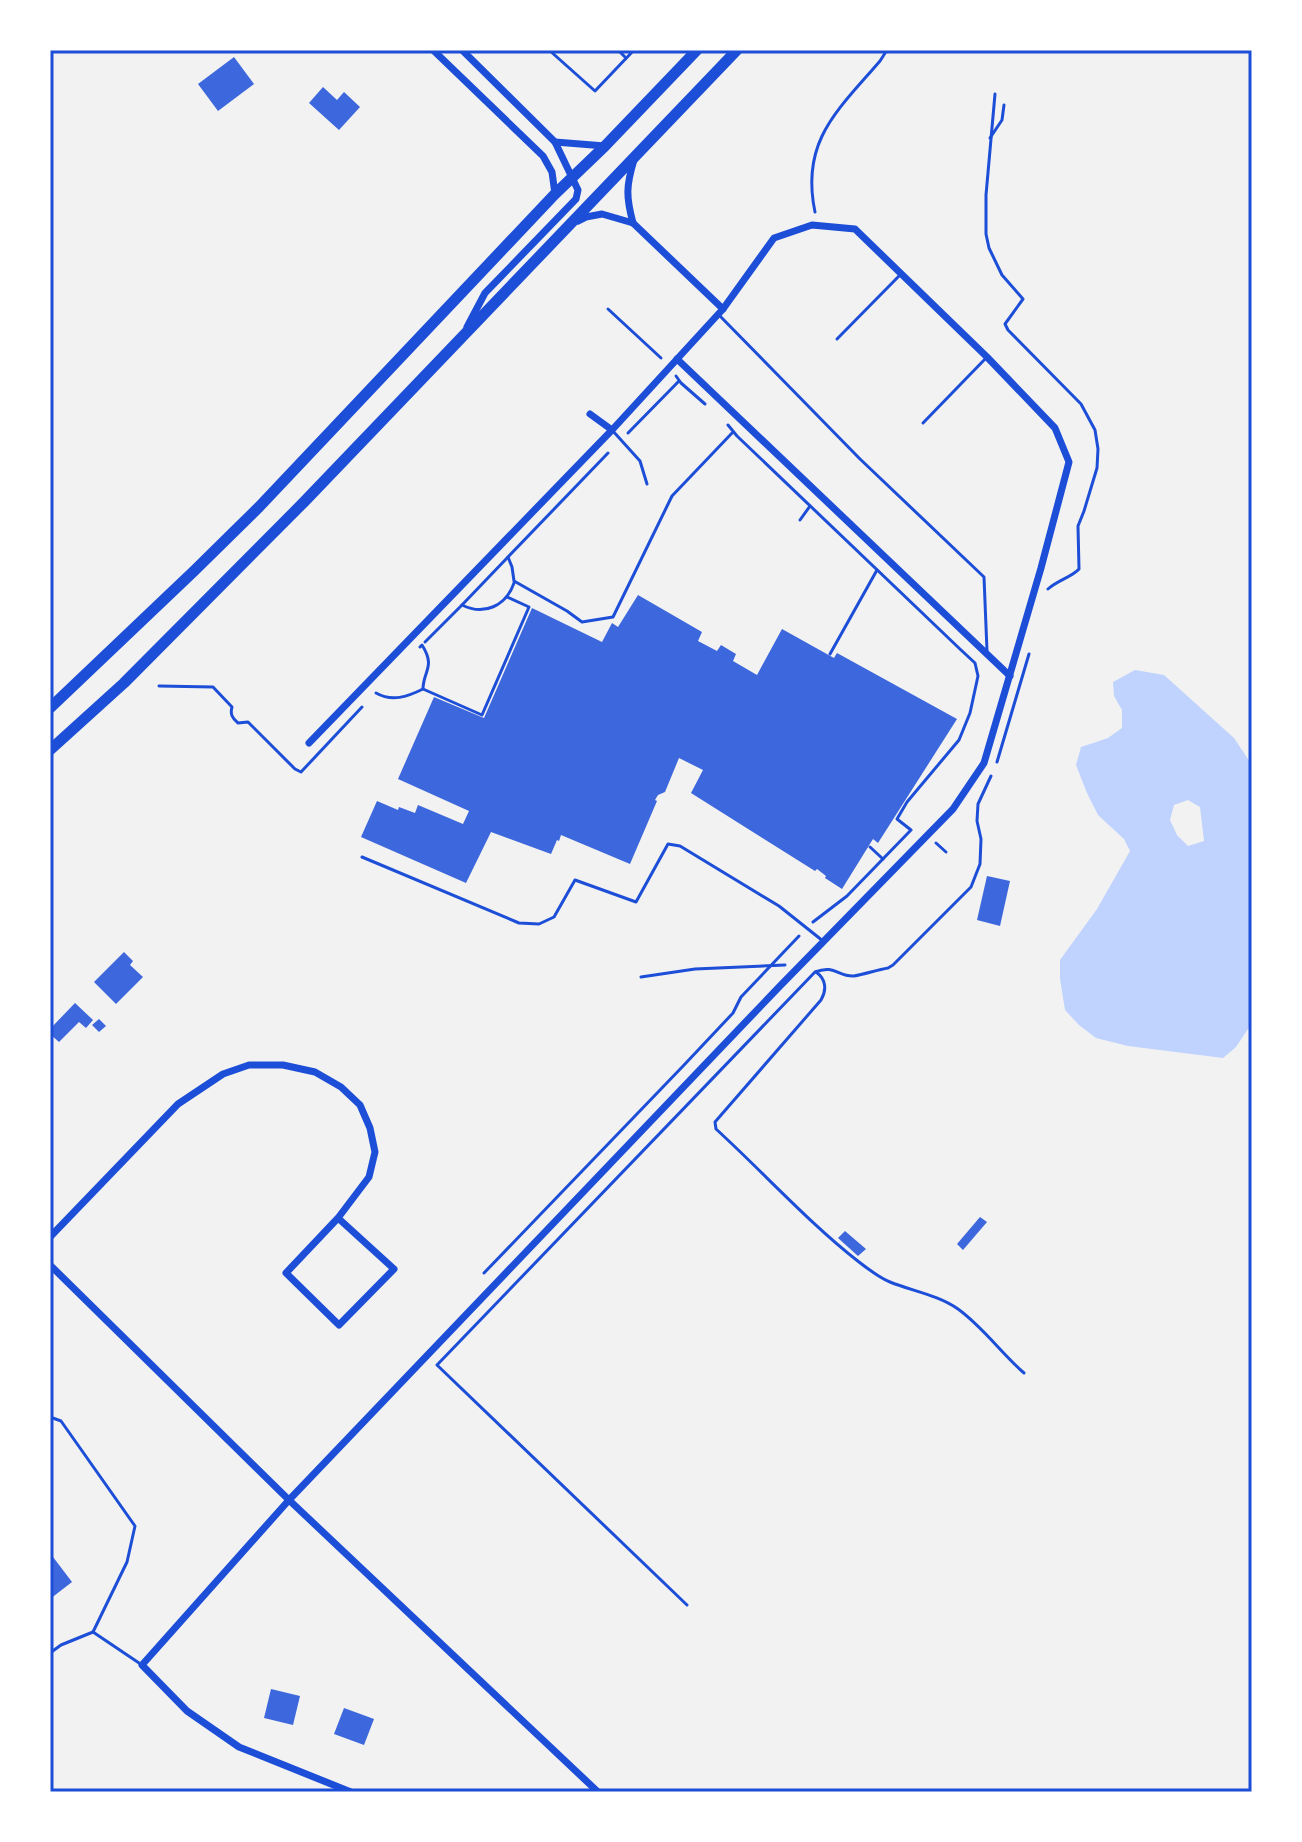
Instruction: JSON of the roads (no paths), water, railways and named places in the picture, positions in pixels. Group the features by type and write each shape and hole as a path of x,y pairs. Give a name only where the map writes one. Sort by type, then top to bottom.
{"main road":[{"path":"50,708 259,507 555,194 697,50"},
{"path":"50,750 124,683 222,585 737,50"}],"street":[{"path":"460,339 485,293 576,199 578,190 555,142 462,50"},
{"path":"437,51 543,156 552,172 555,194"},
{"path":"555,142 605,146"},
{"path":"633,223 627,201 629,177 636,155"},
{"path":"567,228 586,217 602,214 633,223 720,311"},
{"path":"309,743 612,430 720,311 774,238 812,225 855,229 1055,428 1069,462 984,763 953,809 289,1500 142,1665 187,1711 239,1747 347,1791"},
{"path":"677,359 1010,676"},
{"path":"590,414 612,430"},
{"path":"50,1237 178,1104 223,1074 249,1065 283,1065 315,1072 341,1087 360,1105 370,1128 375,1152 369,1177 338,1218 286,1273 339,1325 394,1269 338,1218"},
{"path":"50,1265 289,1500 598,1792"}],"lane":[{"path":"549,50 595,91 634,50"},
{"path":"618,50 626,58"},
{"path":"837,339 901,274"},
{"path":"720,311 860,459 984,577 987,654"},
{"path":"923,423 987,357"},
{"path":"612,430 640,461 647,484"},
{"path":"362,857 519,923 539,924 554,917 575,880 636,902 668,844 680,846 779,906 823,941"},
{"path":"50,1417 61,1421 135,1526 127,1562 93,1632 50,1653"},
{"path":"93,1632 142,1665"}],"water":[{"path":"1135,670 1164,675 1234,738 1252,765 1252,1023 1236,1047 1223,1058 1128,1046 1096,1038 1065,1010 1060,960 1097,909 1130,851 1124,839 1098,815 1076,765 1081,747 1108,738 1122,728 1122,710 1114,696 1113,682","holes":["1188,800 1200,807 1204,841 1188,846 1177,835 1170,820 1174,805"]}]}
